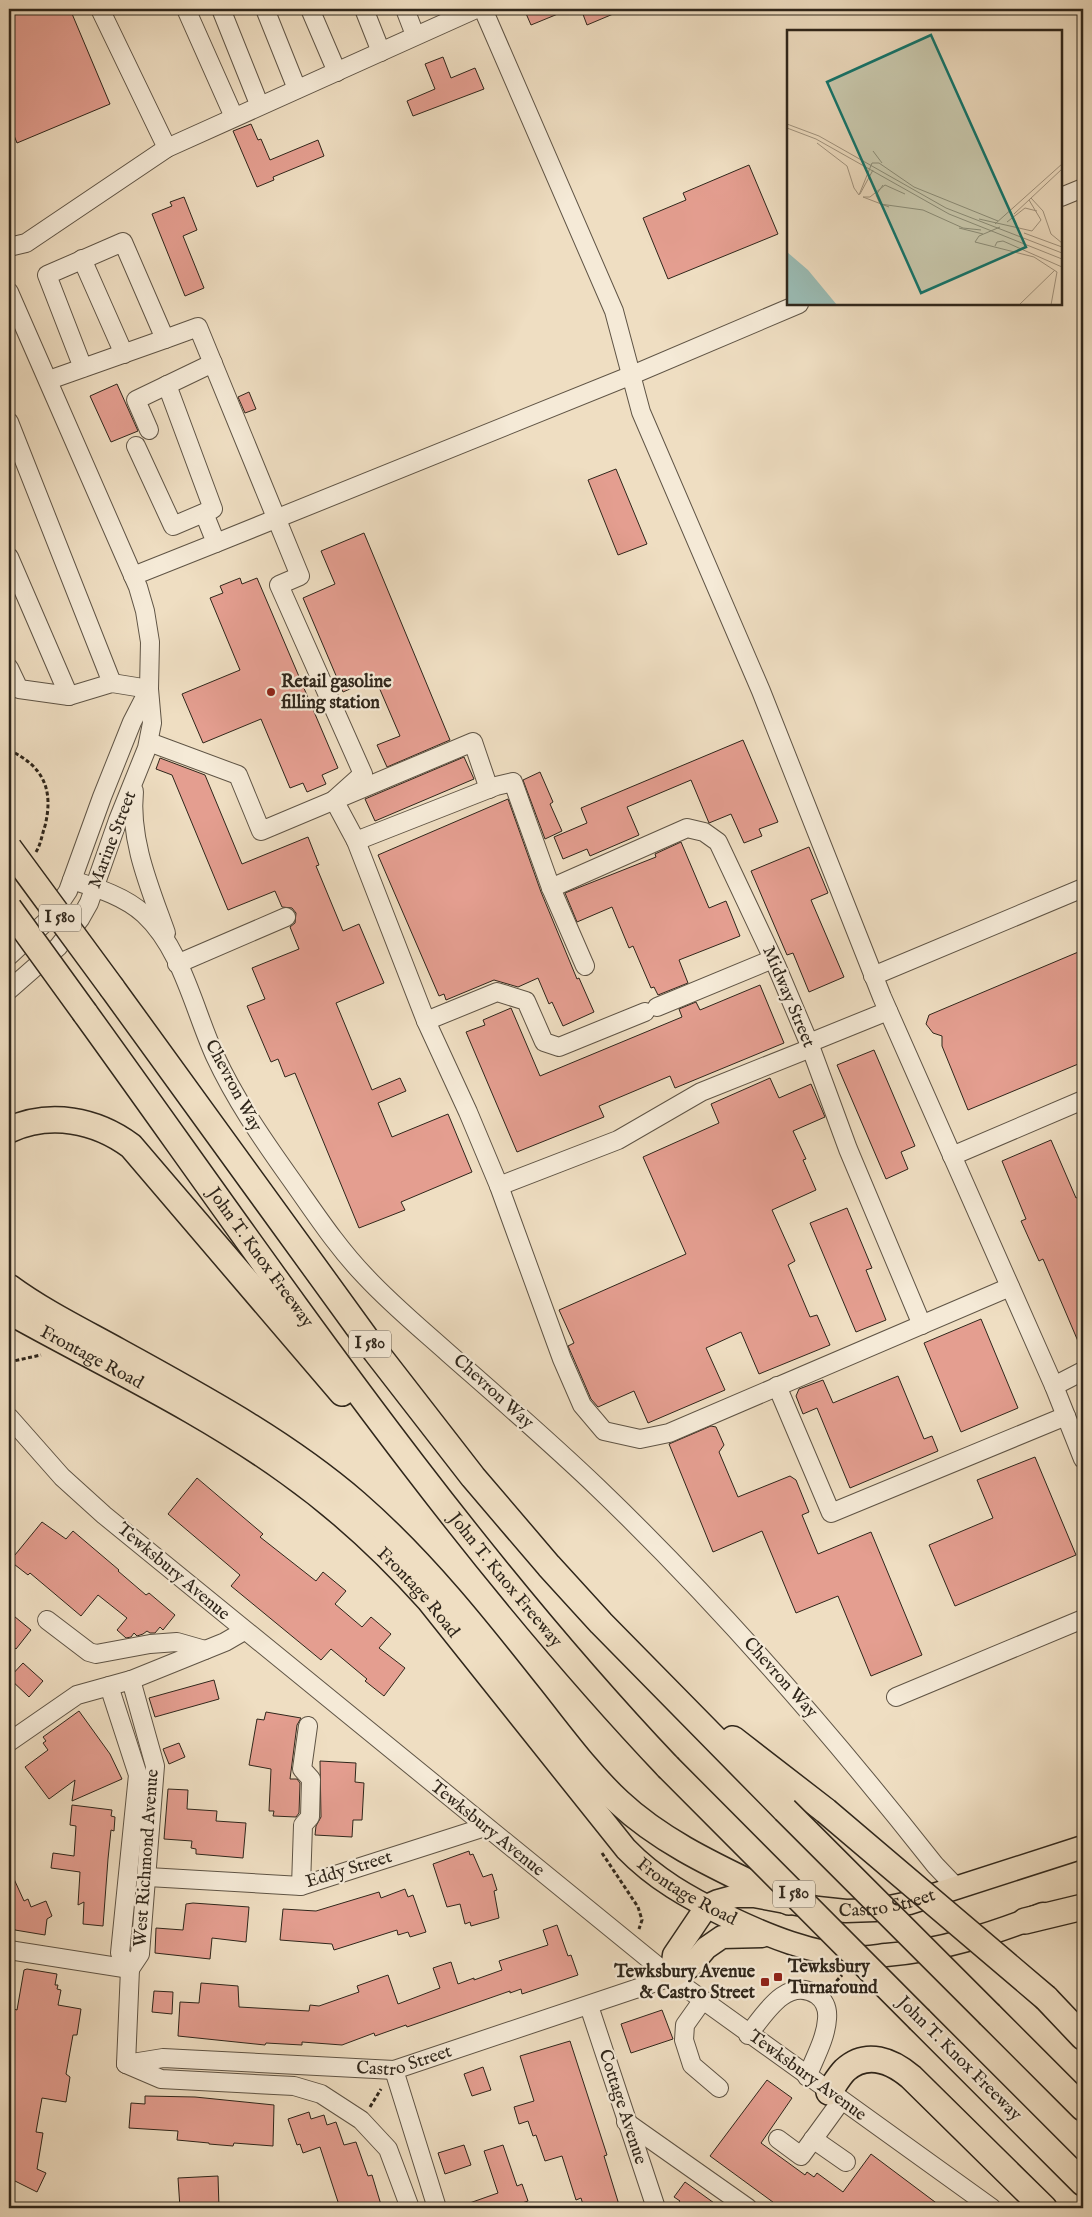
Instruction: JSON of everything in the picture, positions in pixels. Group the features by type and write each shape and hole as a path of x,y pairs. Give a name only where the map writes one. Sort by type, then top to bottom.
{"highway":[{"name":"John T. Knox Freeway","path":"9,848 430,1424 549,1566 655,1679 1083,2108"},
{"name":"John T. Knox Freeway","path":"9,908 356,1388 498,1572 573,1661 668,1767 1083,2183"},
{"path":"9,1130 29,1123 46,1120 83,1122 115,1134 131,1146 145,1160 260,1299 498,1572"},
{"path":"9,1146 25,1136 46,1128 64,1123 83,1122"},
{"path":"9,1287 58,1317 247,1423 326,1479 373,1519 428,1574 466,1618 577,1756 619,1802 661,1835 789,1902"},
{"path":"655,1679 826,1811 1046,1998 1083,2037"},
{"path":"1025,1921 1083,1907"},
{"path":"1046,1998 1083,2023"},
{"path":"835,2097 844,2071 854,2064 874,2059 885,2060 898,2066 919,2084 1044,2208"}],"main road":[{"name":"Frontage Road","path":"9,1313 174,1402 240,1441 287,1473 332,1508 375,1546 428,1601 633,1856 667,1884 706,1906 769,1936"},
{"name":"Castro Street","path":"706,1906 718,1900 736,1896 754,1896 818,1908 846,1911 875,1910 909,1903 1083,1847"},
{"name":"Castro Street","path":"671,1978 690,1967 706,1948 722,1938 740,1935 769,1936 814,1950 860,1957 917,1953 958,1943 1025,1921 1083,1898"},
{"path":"671,1978 674,1955 706,1906"}],"street":[{"path":"100,9 167,148"},
{"path":"186,9 234,117"},
{"path":"221,9 259,104"},
{"path":"265,9 297,89"},
{"path":"310,9 337,72"},
{"path":"364,9 381,52"},
{"path":"405,9 415,35"},
{"path":"9,247 26,243 167,148 259,104 337,72 415,35 476,9"},
{"path":"483,9 614,311 641,412 760,691 888,1011 1054,1386 1083,1459"},
{"path":"1062,197 1083,188"},
{"path":"83,368 47,275 123,242 165,339"},
{"path":"82,259 124,354"},
{"name":"Marine Street","path":"9,990 45,959 68,935 80,919 96,888 118,820 136,781 148,745 152,714 149,689 150,632 145,611 133,576 49,380 11,299"},
{"path":"133,576 632,375 797,305"},
{"path":"49,380 198,326 300,576 279,585 363,774 334,800"},
{"path":"149,430 136,400 213,363"},
{"path":"136,446 173,526 214,509 167,385"},
{"path":"9,422 112,684"},
{"path":"204,513 216,543"},
{"path":"9,557 69,696"},
{"path":"9,668 19,689 69,696 112,684 149,689"},
{"name":"Marine Street","path":"9,956 50,918 60,904 72,880 95,813 132,722 149,689"},
{"path":"148,745 238,775 261,831 473,742 489,789"},
{"path":"136,781 133,804 140,856 175,959 286,918"},
{"path":"356,841 489,789 513,782 551,888 585,966"},
{"path":"334,800 356,841 426,1021 468,1112 499,1186 562,1359 582,1405 604,1431 640,1439 669,1433 1010,1287"},
{"name":"Midway Street","path":"551,888 687,828 704,832 718,842 773,960 810,1046 848,1149 922,1325"},
{"name":"Chevron Way","path":"72,880 118,896 144,914 159,931 175,959 215,1056 239,1103 257,1132 352,1262 386,1297 576,1468 698,1588 799,1698 935,1866 957,1888"},
{"path":"874,976 1083,888"},
{"path":"426,1021 497,992 526,1002 544,1042 559,1047 773,960"},
{"path":"499,1186 618,1140 701,1092 888,1011"},
{"path":"952,1156 1083,1100"},
{"path":"1054,1386 1083,1370"},
{"path":"777,1386 831,1513 1066,1416"},
{"name":"Tewksbury Avenue","path":"9,1416 62,1477 104,1515 671,1978 992,2208"},
{"path":"896,1698 1083,1618"},
{"path":"47,1620 89,1652 96,1654 150,1644 177,1642 205,1650"},
{"path":"9,1742 78,1696 131,1680 225,1642 244,1631"},
{"name":"West Richmond Avenue","path":"126,2064 130,1969 140,1954 156,1766 131,1680"},
{"name":"West Richmond Avenue","path":"109,1686 138,1775 120,1953 130,1969"},
{"path":"301,1886 303,1825 310,1817 312,1778 302,1769 308,1726"},
{"name":"Eddy Street","path":"148,1877 301,1886 485,1827"},
{"path":"9,1950 130,1969"},
{"name":"Castro Street","path":"126,2064 163,2058 394,2070 671,1978"},
{"path":"748,2035 786,1992 806,1990 815,1994 822,2000 827,2009 827,2020 807,2077"},
{"path":"702,2001 685,2025 684,2040 692,2065 719,2088"},
{"name":"Cottage Avenue","path":"589,2006 656,2208"},
{"path":"126,2064 161,2079 294,2086 321,2094 361,2120 388,2149 410,2208"},
{"path":"394,2070 437,2208"},
{"path":"778,2139 801,2156 813,2139 835,2097"},
{"path":"626,2122 748,2208"},
{"path":"813,2139 846,2162"}],"path":[{"path":"9,750 31,764 47,789 46,822 39,848 34,856"},
{"path":"34,1350 50,1359"},
{"path":"9,1362 41,1354"},
{"path":"600,1851 638,1907 642,1920 637,1932"},
{"path":"361,2120 394,2070"}],"building":[{"path":"9,9 70,9 110,104 17,143 9,123"},
{"path":"524,9 570,9 531,25"},
{"path":"581,9 625,9 587,25"},
{"path":"443,57 451,78 475,68 484,89 413,116 407,101 435,89 425,64"},
{"path":"251,124 258,140 261,139 270,160 318,140 324,156 273,177 274,180 257,187 233,131"},
{"path":"749,165 778,234 668,279 643,218 686,200 683,193"},
{"path":"184,197 197,230 183,236 204,288 185,296 152,214 172,206 170,202"},
{"path":"117,384 138,431 111,442 90,396"},
{"path":"249,392 256,409 245,413 238,397"},
{"path":"616,469 647,544 618,555 588,480"},
{"path":"364,533 450,740 387,767 377,745 400,736 375,678 343,692 303,598 335,584 321,551"},
{"path":"240,578 242,584 257,578 338,768 322,775 326,784 307,792 303,783 290,788 261,719 203,743 182,694 240,670 210,598 223,593 220,586"},
{"path":"743,740 778,822 759,829 762,836 744,843 731,814 709,823 691,780 627,807 639,835 590,856 587,849 563,859 554,837 587,823 581,808"},
{"path":"464,757 474,779 375,821 365,799"},
{"path":"160,758 205,775 242,864 308,837 319,865 316,866 343,931 359,924 384,983 336,1003 372,1090 400,1078 406,1091 378,1103 392,1137 448,1114 472,1172 401,1202 405,1210 359,1228 295,1073 285,1077 278,1059 271,1062 247,1006 265,999 252,968 299,949 290,927 295,923 296,913 292,908 282,907 275,891 228,910 172,775 156,769"},
{"path":"540,772 553,802 550,804 562,831 545,839 523,780"},
{"path":"508,799 541,892 577,979 579,978 594,1012 563,1026 552,1002 549,1004 538,978 518,987 494,980 446,1000 444,994 439,996 378,855"},
{"path":"681,842 709,908 726,901 740,936 679,960 688,983 658,995 654,987 651,988 633,946 629,948 612,907 577,922 565,893 656,857 655,854"},
{"path":"809,847 828,893 811,900 844,977 809,992 793,953 787,955 751,871"},
{"path":"1083,950 1083,1062 968,1110 942,1046 942,1036 933,1033 926,1024 929,1015"},
{"path":"760,985 784,1043 675,1088 670,1076 599,1106 604,1117 517,1152 466,1032 485,1025 483,1020 511,1008 540,1076 682,1017 679,1009 696,1002 700,1010"},
{"path":"874,1050 915,1146 901,1152 908,1169 886,1179 837,1065"},
{"path":"770,1078 779,1098 811,1084 825,1117 793,1131 806,1159 803,1160 816,1190 772,1210 795,1261 788,1265 810,1317 817,1315 830,1345 759,1374 741,1332 706,1348 725,1390 648,1423 634,1391 598,1407 591,1399 568,1346 574,1343 559,1310 686,1254 643,1157 719,1123 711,1104"},
{"path":"1051,1140 1076,1198 1083,1195 1083,1353 1043,1259 1039,1261 1021,1221 1026,1219 1002,1161"},
{"path":"847,1208 872,1268 866,1270 886,1320 856,1332 810,1223"},
{"path":"981,1319 1018,1408 961,1432 924,1343"},
{"path":"898,1376 924,1439 932,1436 938,1451 850,1488 817,1408 803,1414 796,1396 799,1389 823,1380 833,1403"},
{"path":"711,1426 716,1427 724,1445 719,1452 738,1497 790,1476 796,1480 809,1512 802,1515 818,1554 871,1532 922,1655 871,1676 838,1596 796,1613 762,1531 713,1552 669,1444"},
{"path":"1035,1457 1076,1555 955,1606 929,1545 993,1518 977,1480"},
{"path":"197,1478 263,1534 260,1537 316,1581 323,1572 346,1591 335,1604 362,1627 371,1617 391,1634 379,1648 405,1668 384,1696 331,1649 321,1660 231,1586 240,1575 168,1514"},
{"path":"42,1522 66,1539 73,1531 146,1595 149,1593 175,1615 163,1630 160,1627 155,1633 147,1631 137,1636 134,1633 131,1637 126,1638 117,1630 127,1618 98,1595 81,1616 30,1573 28,1575 10,1561"},
{"path":"9,1612 31,1630 16,1649 9,1643"},
{"path":"23,1663 43,1681 29,1697 9,1678"},
{"path":"214,1680 219,1699 155,1717 149,1698"},
{"path":"79,1711 110,1754 122,1779 72,1801 75,1780 49,1799 25,1767 48,1750 43,1743 46,1741 43,1737"},
{"path":"266,1712 301,1718 297,1725 290,1779 297,1779 300,1783 299,1813 296,1817 273,1816 274,1811 269,1811 271,1769 249,1765 257,1719 264,1720"},
{"path":"179,1743 185,1757 169,1764 163,1749"},
{"path":"320,1761 356,1763 355,1782 364,1783 362,1820 353,1820 352,1837 315,1835 316,1826 321,1817"},
{"path":"168,1789 188,1790 187,1809 217,1811 216,1821 246,1823 243,1858 196,1854 196,1849 191,1848 192,1841 164,1839"},
{"path":"72,1805 112,1810 111,1816 115,1817 114,1831 111,1830 103,1926 83,1924 84,1902 78,1905 80,1872 51,1868 53,1853 74,1856 76,1826 70,1825"},
{"path":"469,1851 470,1855 473,1854 483,1877 492,1874 497,1890 494,1891 499,1918 471,1926 470,1922 465,1924 460,1904 447,1907 433,1864"},
{"path":"9,1868 24,1901 28,1899 31,1907 46,1901 52,1916 47,1919 45,1935 15,1930 9,1916"},
{"path":"405,1889 408,1897 413,1895 426,1932 410,1937 408,1932 398,1935 397,1930 334,1950 332,1944 280,1940 283,1909 316,1911 379,1892 381,1898"},
{"path":"186,1904 249,1907 246,1942 212,1938 210,1959 155,1953 156,1928 183,1930"},
{"path":"557,1925 568,1956 571,1955 578,1975 522,1994 521,1989 510,1993 510,1991 407,2027 406,2025 375,2036 374,2033 342,2045 302,2042 302,2045 266,2043 265,2045 178,2036 180,2002 199,2003 201,1983 238,1986 239,2007 309,2011 310,2005 319,2006 359,1992 357,1986 388,1975 398,2004 440,1988 433,1968 451,1962 458,1984 474,1978 474,1980 502,1970 499,1961 548,1945 543,1930"},
{"path":"24,1970 57,1974 55,1985 58,1985 57,1989 61,1990 58,2005 81,2009 77,2035 73,2035 66,2074 70,2077 66,2102 42,2098 36,2132 43,2133 37,2169 46,2173 37,2192 9,2178 9,2041 14,2009 17,2010"},
{"path":"154,1991 173,1992 172,2014 152,2012"},
{"path":"662,2010 673,2039 631,2053 621,2024"},
{"path":"570,2041 607,2155 604,2156 620,2208 584,2208 581,2198 576,2200 562,2156 545,2161 536,2135 533,2136 528,2121 519,2124 514,2107 534,2101 520,2056"},
{"path":"483,2067 491,2090 472,2096 464,2074"},
{"path":"767,2080 792,2098 761,2143 805,2175 807,2172 814,2177 817,2173 843,2192 871,2154 943,2208 781,2208 710,2156"},
{"path":"145,2096 195,2097 274,2105 273,2146 234,2143 233,2146 177,2140 178,2131 129,2128 131,2103 145,2104"},
{"path":"309,2112 311,2119 324,2115 327,2125 336,2122 344,2145 356,2142 368,2176 372,2175 382,2208 351,2208 350,2205 340,2208 320,2147 303,2153 300,2144 297,2145 288,2119"},
{"path":"464,2145 471,2165 445,2174 438,2153"},
{"path":"503,2145 517,2186 522,2184 528,2201 507,2208 461,2208 461,2206 498,2193 484,2151"},
{"path":"218,2176 219,2208 180,2208 178,2178"},
{"path":"685,2182 721,2208 674,2208 680,2201 674,2197"}],"place":[{"name":"Retail gasoline filling station","path":"271,692"},
{"name":"Tewksbury Turnaround","path":"778,1977"},
{"name":"Tewksbury Avenue & Castro Street","path":"765,1982"}]}
